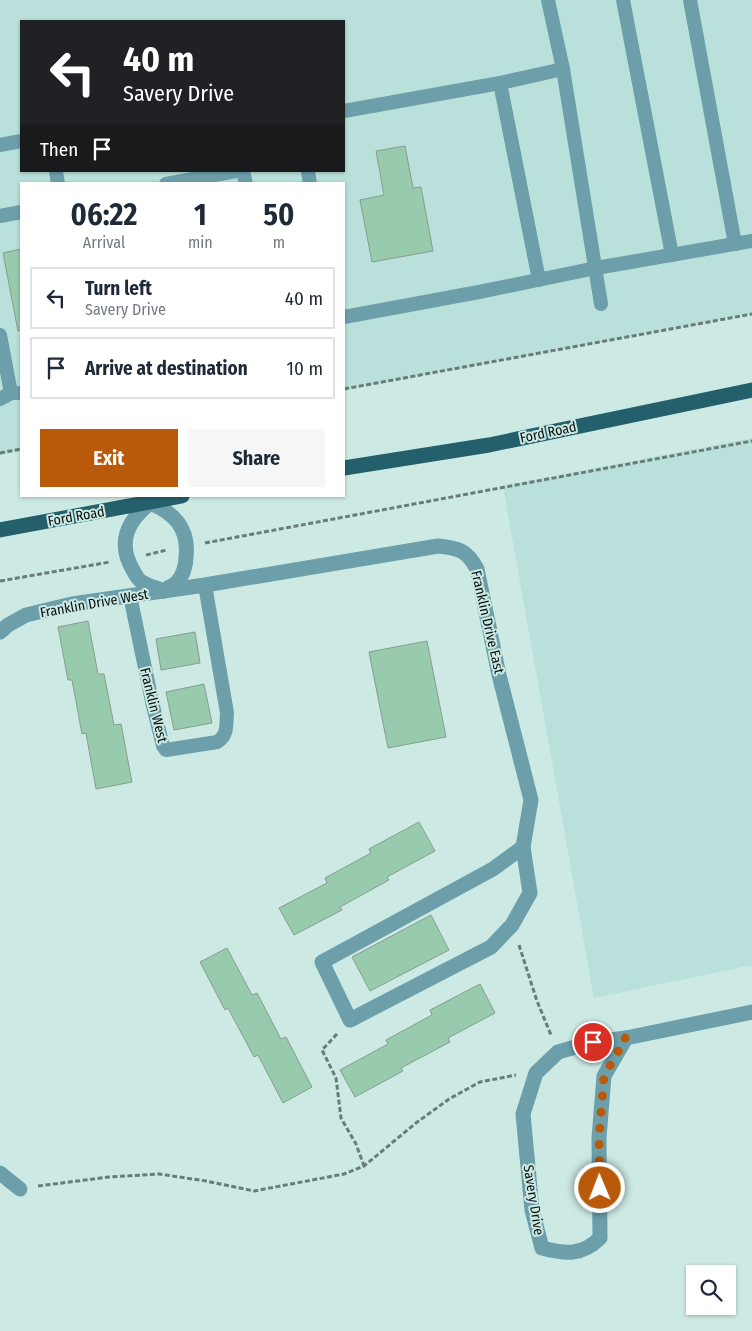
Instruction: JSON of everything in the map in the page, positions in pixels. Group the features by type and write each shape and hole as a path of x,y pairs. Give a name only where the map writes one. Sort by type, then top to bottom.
{"main road":[{"name":"Ford Road","path":"345,468 489,445 752,390"},
{"name":"Ford Road","path":"0,530 177,497"}],"street":[{"path":"150,503 164,509 176,519 184,531 187,546 186,565 178,582 163,591 140,582 127,559 125,543 129,527 137,513 150,503"},
{"name":"Franklin Drive East","path":"163,591 438,546 450,547 470,556 477,569 500,675 531,800 523,847 530,893 512,925 491,948 350,1020"},
{"name":"Franklin Drive West","path":"0,632 26,615 72,604 163,591"},
{"path":"350,1020 322,962 493,869 523,847"},
{"name":"Savery Drive","path":"626,1038 604,1076 599,1138 600,1238 591,1247 578,1251 561,1253 542,1248 532,1210 523,1114 536,1074 558,1052 593,1042 626,1038 752,1012"},
{"path":"0,1173 20,1189"}],"lane":[{"path":"548,0 562,69 601,304"},
{"path":"623,0 672,255"},
{"path":"690,0 735,244"},
{"path":"345,111 562,69"},
{"path":"500,82 539,280"},
{"path":"0,145 20,141"},
{"path":"177,182 231,172"},
{"path":"0,216 20,212"},
{"path":"345,317 596,268 752,241"},
{"path":"0,334 11,395"},
{"name":"Franklin West","path":"130,596 153,706 163,746 166,750 217,742 223,738 226,730 226,713 205,585"}],"path":[{"path":"345,389 752,314"},
{"path":"0,581 127,559 187,546 752,441"},
{"path":"0,453 20,449"},
{"path":"512,925 537,1001 558,1052"},
{"path":"350,1020 322,1050 336,1078 341,1118 356,1144 364,1166"},
{"path":"20,1189 109,1177 159,1174 206,1181 254,1192 344,1174 364,1166 448,1099 480,1082 506,1076 536,1074"}],"shaded area":[{"path":"0,0 752,0 752,314 345,390 345,182 20,182 20,451 0,455"},
{"path":"752,438 752,965 594,998 503,486"}],"building":[{"path":"405,146 413,188 421,187 433,251 372,262 360,200 384,195 376,151"},
{"path":"20,249 20,330 18,331 3,253"},
{"path":"88,621 98,674 104,674 114,725 121,724 132,782 96,789 86,733 82,734 72,680 68,680 58,627"},
{"path":"195,632 200,663 161,670 156,639"},
{"path":"427,641 446,737 388,748 369,652"},
{"path":"204,684 212,723 174,730 166,692"},
{"path":"419,822 435,851 387,877 389,880 340,907 342,910 294,935 279,908 327,883 325,878 371,853 369,849"},
{"path":"431,915 449,950 370,991 352,957"},
{"path":"227,948 252,995 257,993 281,1039 286,1037 312,1087 283,1103 258,1055 254,1057 228,1008 225,1010 200,962"},
{"path":"480,984 495,1013 448,1038 450,1042 401,1068 403,1071 355,1097 340,1070 388,1044 386,1040 432,1015 430,1010"}],"route":[{"path":"593,1042 626,1038 604,1076 599,1138 600,1188"}]}
